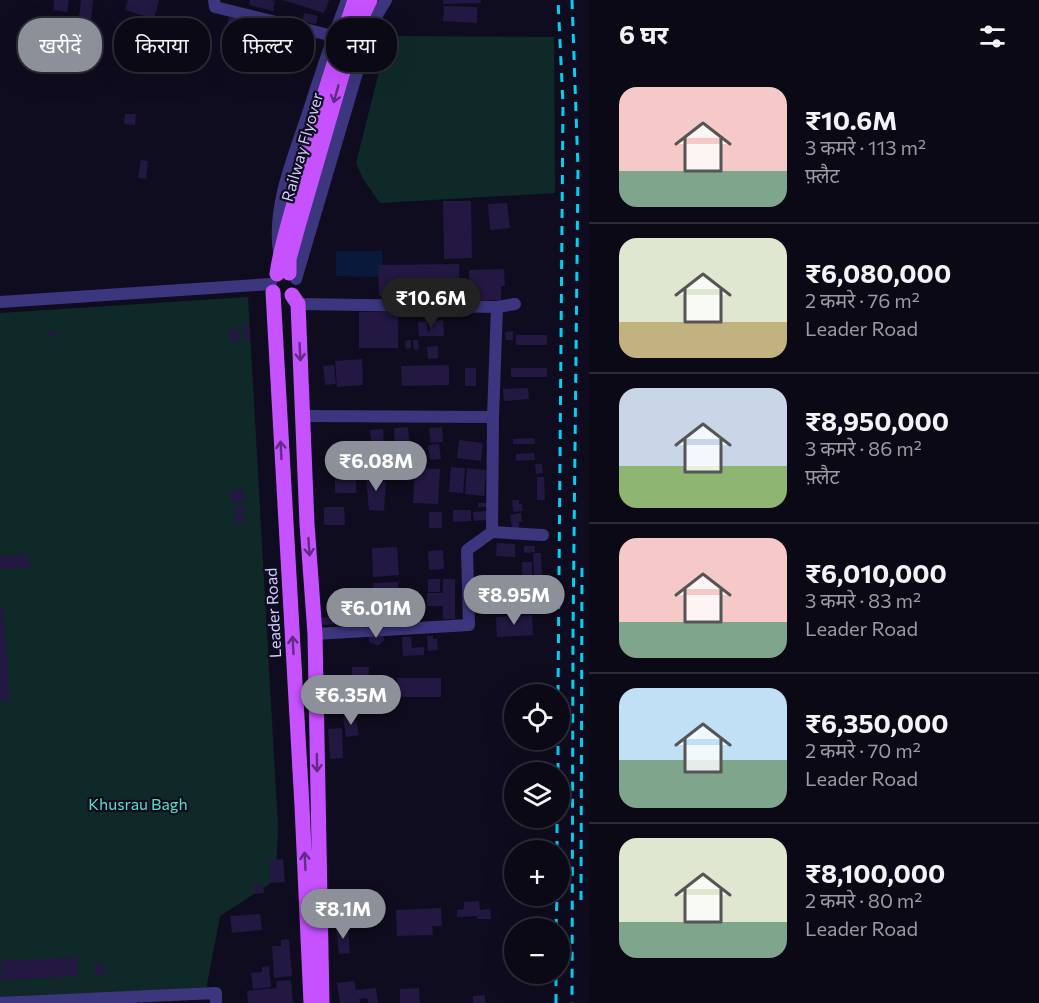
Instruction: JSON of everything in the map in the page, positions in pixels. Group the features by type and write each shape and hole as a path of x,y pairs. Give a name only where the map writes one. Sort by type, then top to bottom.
{"main road":[{"name":"Railway Flyover","path":"281,280 289,259 292,229 322,97 355,0"},
{"name":"Railway Flyover","path":"281,280 279,256 292,229 355,31 370,0"},
{"path":"281,280 297,287 295,299 315,634 322,1003"},
{"name":"Leader Road","path":"281,280 310,1003"}],"street":[{"path":"340,18 347,0"},
{"path":"0,302 281,280 375,18 386,0"},
{"path":"220,3 326,34"},
{"path":"279,256 277,238 285,187 326,58"},
{"path":"295,299 497,307 515,303"},
{"path":"492,531 492,417 497,307"},
{"path":"303,416 492,417"},
{"path":"315,634 469,625 467,550 492,531 543,535"},
{"path":"0,1003 104,1000 216,993 216,1003"}],"green space":[{"path":"397,36 554,37 555,193 380,203 363,179 356,163 379,72 397,72"},
{"name":"Khusrau Bagh","path":"248,297 278,827 276,880 220,916 206,990 0,999 0,313"}],"water":[{"path":"336,251 382,251 383,277 336,276"}],"building":[{"path":"54,0 69,0 67,12 53,10"},
{"path":"81,0 93,0 91,18 79,18"},
{"path":"128,0 159,0 154,18 125,10"},
{"path":"250,0 275,1 273,11 249,5"},
{"path":"283,0 329,0 324,13"},
{"path":"443,0 481,0 481,3 443,4"},
{"path":"444,6 477,7 477,23 443,21"},
{"path":"304,13 318,16 316,24 314,18 303,18"},
{"path":"125,114 136,114 135,125 124,124"},
{"path":"141,160 148,161 146,179 138,178"},
{"path":"443,201 471,201 472,258 444,259"},
{"path":"507,203 510,228 490,230 488,204"},
{"path":"459,264 460,302 388,303 388,296 379,296 378,265"},
{"path":"504,269 505,286 501,286 501,300 469,300 469,270"},
{"path":"359,312 398,312 398,348 359,348"},
{"path":"443,320 444,336 419,336 418,322 427,321 428,332 430,331 429,322"},
{"path":"248,324 250,340 244,341 243,325"},
{"path":"238,328 239,341 230,342 229,329"},
{"path":"48,331 55,331 55,337 48,337"},
{"path":"513,331 513,340 506,340 505,332"},
{"path":"516,335 547,335 547,345 516,345"},
{"path":"411,340 411,348 406,349 405,341"},
{"path":"413,340 418,340 419,349 414,350"},
{"path":"438,346 438,358 428,359 427,347"},
{"path":"362,359 363,385 337,387 335,361"},
{"path":"334,365 336,384 325,385 323,366"},
{"path":"449,365 449,385 402,386 401,366"},
{"path":"465,368 476,368 476,386 465,386"},
{"path":"511,368 547,368 547,377 511,377"},
{"path":"528,388 529,399 504,401 503,389"},
{"path":"408,427 410,451 395,452 394,428"},
{"path":"442,427 443,442 431,443 429,428"},
{"path":"383,429 384,446 372,447 370,430"},
{"path":"534,438 535,444 513,444 513,439"},
{"path":"459,440 483,443 481,461 457,458"},
{"path":"439,444 441,459 430,460 428,445"},
{"path":"386,450 387,466 365,467 364,451"},
{"path":"534,453 535,460 516,461 516,454"},
{"path":"345,454 345,460 333,461 332,455"},
{"path":"535,464 542,464 543,473 536,474"},
{"path":"451,467 465,468 463,493 449,492"},
{"path":"415,468 440,469 438,504 413,503"},
{"path":"467,468 486,470 484,496 465,494"},
{"path":"382,472 382,482 386,482 384,511 369,510 366,479 372,473"},
{"path":"335,474 356,474 356,493 335,493"},
{"path":"537,477 544,477 545,500 537,500"},
{"path":"243,489 245,500 241,504 232,504 231,490"},
{"path":"512,500 519,500 523,511 513,512"},
{"path":"478,503 487,503 487,507 478,507"},
{"path":"243,506 245,522 236,524 235,508"},
{"path":"324,507 344,507 345,525 324,525"},
{"path":"453,510 471,510 471,521 453,522"},
{"path":"487,511 487,520 474,521 473,512"},
{"path":"429,512 442,512 442,528 429,528"},
{"path":"521,513 522,522 519,522 519,528 512,529 510,515"},
{"path":"497,543 515,544 515,557 496,556"},
{"path":"524,546 535,546 535,552 524,553"},
{"path":"397,547 399,575 373,577 372,548"},
{"path":"443,550 444,569 429,570 428,551"},
{"path":"533,553 541,553 542,578 534,579"},
{"path":"29,555 29,568 0,569 0,556"},
{"path":"522,562 532,562 532,581 522,581"},
{"path":"428,579 440,579 440,592 428,592"},
{"path":"443,579 455,579 455,619 443,619 443,606 427,606 427,593 443,593"},
{"path":"398,582 399,613 374,614 373,583"},
{"path":"521,583 531,583 532,602 522,602"},
{"path":"0,606 3,606 10,700 0,701"},
{"path":"532,615 533,635 497,637 496,617"},
{"path":"339,616 340,624 318,625 317,618"},
{"path":"383,633 384,640 379,645 369,642 369,634"},
{"path":"427,636 437,639 438,650 428,651"},
{"path":"402,637 411,637 412,648 424,647 424,655 403,656"},
{"path":"352,667 369,667 368,683 378,683 378,709 353,708 352,703 340,705 339,691 348,690"},
{"path":"397,678 441,678 441,697 398,697"},
{"path":"355,715 359,735 346,737 343,717"},
{"path":"342,728 343,758 330,759 328,729"},
{"path":"283,859 285,882 270,883 269,860"},
{"path":"263,884 264,893 254,894 253,885"},
{"path":"346,895 348,911 364,909 366,923 337,927 334,897"},
{"path":"479,901 480,910 490,909 491,919 477,919 477,916 457,917 457,910 464,909 464,902"},
{"path":"441,908 442,926 432,926 433,935 397,936 396,910"},
{"path":"260,914 262,930 232,933 230,916"},
{"path":"348,927 350,953 339,954 336,928"},
{"path":"289,939 292,976 274,978 272,946 281,946 281,940"},
{"path":"77,957 78,976 2,981 1,961"},
{"path":"104,963 105,974 95,975 94,964"},
{"path":"269,966 271,987 253,989 251,973 262,972 262,967"},
{"path":"291,980 293,1003 248,1003 247,991 277,988 276,981"},
{"path":"354,981 356,990 376,988 378,1003 368,1003 367,998 359,999 360,1003 340,1003 337,983"},
{"path":"419,988 420,1003 400,1003 400,989"},
{"path":"485,995 485,1003 473,1003 473,996"}],"railway":[{"path":"558,0 563,104 558,684"},
{"path":"572,0 578,169 572,1003"},
{"path":"581,900 582,561"},
{"path":"558,750 558,762"},
{"path":"557,828 557,840"},
{"path":"556,918 557,906"},
{"path":"556,984 556,1003"}]}
